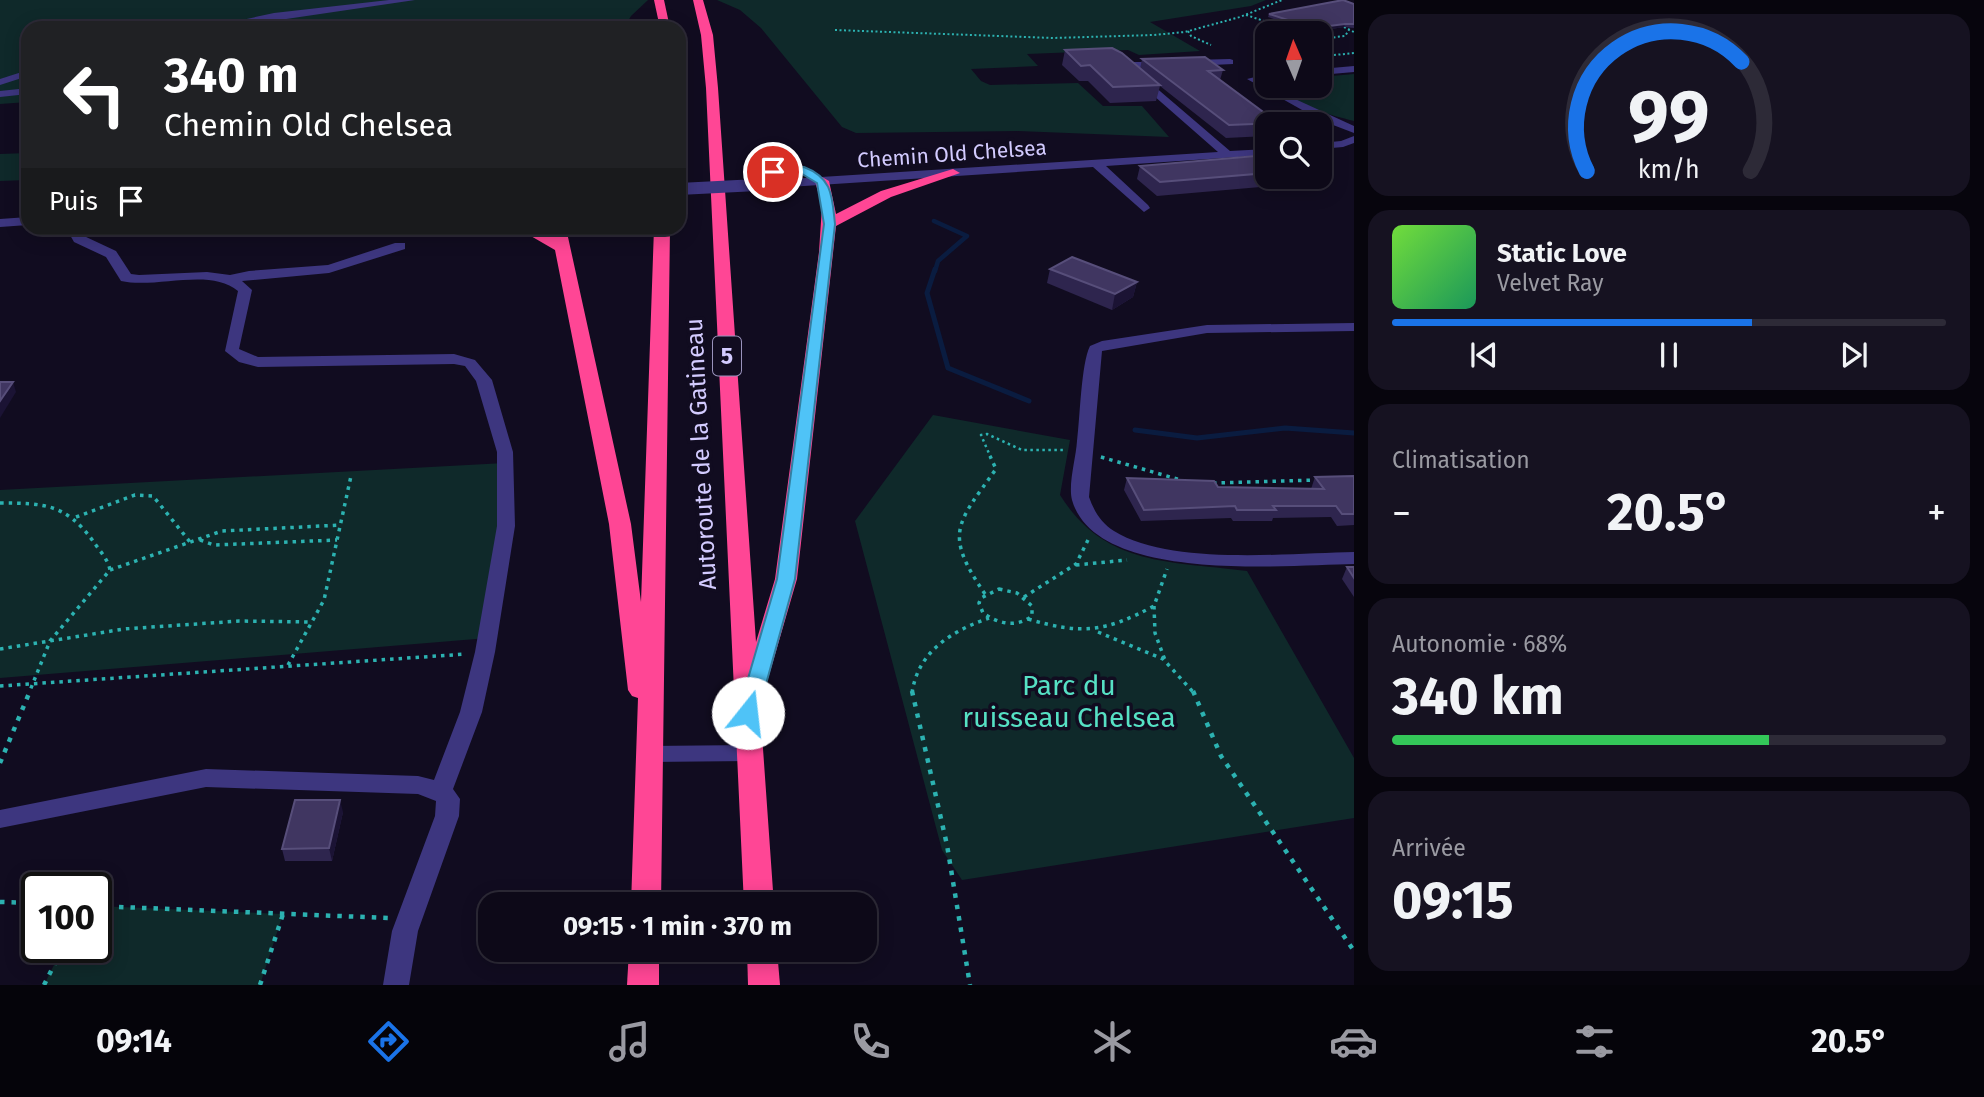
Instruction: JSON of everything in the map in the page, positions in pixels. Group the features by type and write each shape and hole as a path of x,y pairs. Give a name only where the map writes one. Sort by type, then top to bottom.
{"highway":[{"path":"659,0 664,21"},
{"name":"Autoroute de la Gatineau","path":"698,0 705,24 710,66 758,892"},
{"path":"829,224 886,194 953,173"},
{"path":"748,713 786,579 829,224 826,190 822,181"},
{"path":"538,235 560,247"},
{"path":"559,235 621,524 649,754"},
{"name":"Autoroute de la Gatineau","path":"646,892 662,235"},
{"path":"643,985 644,962"},
{"path":"763,962 764,985"}],"street":[{"path":"247,21 411,0"},
{"path":"1214,48 1252,79 1324,118 1353,141"},
{"path":"1227,154 1124,65 1230,62"},
{"path":"1332,71 1354,69"},
{"path":"0,82 21,75"},
{"path":"0,94 21,92"},
{"path":"0,105 21,104"},
{"path":"1332,145 1353,141"},
{"name":"Chemin Old Chelsea","path":"686,188 804,171 1255,153"},
{"name":"Chemin Old Chelsea","path":"686,177 822,181 1227,154"},
{"path":"1097,164 1144,208"},
{"path":"804,171 822,181"},
{"path":"0,223 21,222"},
{"path":"84,235 111,254 123,276 130,279 205,276 231,279 249,275 329,269 400,246"},
{"path":"231,279 245,290 232,342 232,351 244,359 275,362 454,359 470,363 478,369 484,380 505,452 506,526 485,652 471,712 441,791"},
{"path":"1354,327 1207,329 1102,345 1095,349 1080,497 1098,528 1111,538 1143,549 1173,555 1354,558"},
{"path":"649,754 750,753"},
{"path":"0,819 206,778 418,785 441,791 448,799 447,816 410,919 396,985"}],"path":[{"path":"835,30 1109,38 1188,31 1245,15 1282,0"},
{"path":"1245,15 1264,21"},
{"path":"1344,27 1354,32"},
{"path":"1332,38 1345,36 1349,30"},
{"path":"1188,31 1191,36 1214,48"},
{"path":"1332,56 1354,53"},
{"path":"985,594 961,558 955,536 962,518 996,468 981,435 987,434 1022,450 1057,448 1085,453 1190,482"},
{"path":"287,666 324,600 351,476"},
{"path":"1209,483 1256,484 1318,480"},
{"path":"76,517 135,495 153,496 190,542"},
{"path":"0,503 33,502 76,517 110,570"},
{"path":"0,763 50,641 110,570 222,531 341,525"},
{"path":"1074,566 1083,546 1098,528"},
{"path":"198,539 214,545 337,540"},
{"path":"1024,597 1074,566 1123,562 1143,549"},
{"path":"1173,555 1154,606 1155,633 1165,660 1186,684 1209,721 1221,757 1354,951"},
{"path":"1028,619 1033,611 1024,597 999,589 981,598 980,608 989,618 1005,624 1028,619 1051,626 1098,632 1165,660"},
{"path":"1098,632 1125,623 1154,606"},
{"path":"970,985 947,845 912,694 912,678 922,660 936,645 975,622 989,618"},
{"path":"0,649 124,629 239,621 311,622"},
{"path":"0,686 485,652"},
{"path":"0,902 21,903"},
{"path":"112,907 410,919"},
{"path":"261,985 283,914"},
{"path":"44,985 54,963"}],"green space":[{"path":"0,0 648,0 628,21 21,21 21,102 0,104"},
{"path":"717,0 1266,0 1251,6 1150,22 1200,51 1139,55 1128,50 1027,54 1038,66 971,69 981,81 990,85 1078,83 1103,106 1142,106 1169,137 1018,131 856,133 842,127 761,28 740,10"},
{"path":"1354,74 1354,121 1332,115 1332,112 1323,112 1292,98 1332,98 1332,76"},
{"path":"21,153 21,180 0,181 0,154"},
{"name":"Parc du ruisseau Chelsea","path":"933,415 1070,440 1060,495 1078,519 1098,536 1119,548 1166,562 1247,571 1354,758 1354,818 962,880 942,850 855,521"},
{"path":"505,463 488,638 0,678 0,490"},
{"path":"112,907 283,914 260,985 44,985 55,963 112,963"}],"building":[{"path":"1343,0 1354,4 1354,24 1332,26 1332,21 1291,21 1269,14"},
{"path":"1112,48 1122,53 1160,85 1113,87 1090,65 1081,66 1065,50"},
{"path":"1205,57 1223,70 1208,71 1263,112 1255,112 1255,124 1229,125 1142,59"},
{"path":"1255,156 1255,174 1160,182 1140,166"},
{"path":"1072,257 1137,282 1115,294 1050,269"},
{"path":"0,382 13,382 0,401"},
{"path":"1354,476 1354,514 1342,514 1336,506 1273,506 1276,510 1237,510 1235,506 1144,510 1127,478 1214,481 1218,487 1324,489 1315,477"},
{"path":"1347,567 1354,567 1354,578"},
{"path":"295,800 340,800 329,848 282,849"}],"waterway":[{"path":"934,221 967,236 938,261 935,271"},
{"path":"935,269 927,293 948,368 1029,401"},
{"path":"1135,430 1197,438 1285,428 1354,433"}],"route":[{"path":"748,713 786,579 829,224 829,206 822,181 804,171 773,172"}]}
